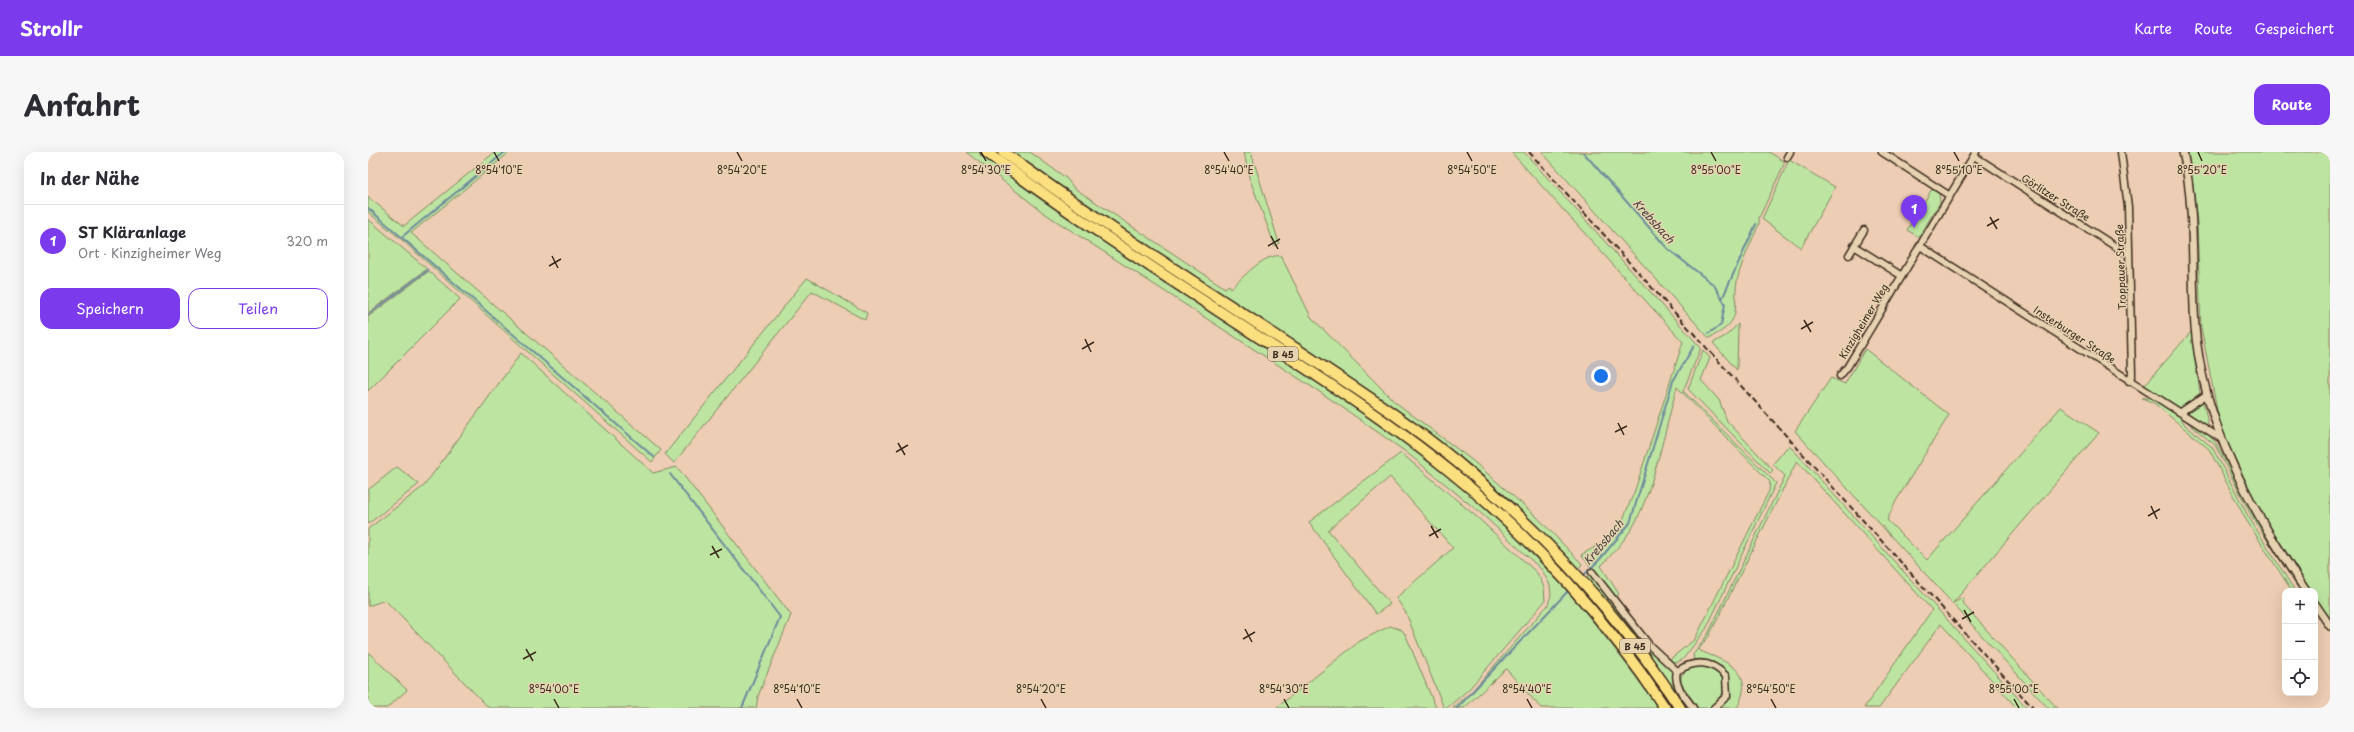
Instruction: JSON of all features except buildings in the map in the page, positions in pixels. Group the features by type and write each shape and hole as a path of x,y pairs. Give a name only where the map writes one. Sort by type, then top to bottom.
{"highway":[{"name":"B 45","path":"986,152 1072,214 1338,389 1409,440 1479,496 1563,578 1648,682 1665,708"},
{"name":"B 45","path":"1003,152 1069,199 1418,432 1485,486 1571,569 1587,587 1657,674 1680,708"}],"street":[{"path":"1882,152 1950,196"},
{"name":"Troppauer Straße","path":"2121,152 2128,207 2132,374 2129,381"},
{"path":"2183,152 2192,222 2195,327 2206,395 2220,438 2255,513 2304,588"},
{"name":"Kinzigheimer Weg","path":"1840,376 1848,366 1975,154"},
{"name":"Görlitzer Straße","path":"1975,154 2124,252 2129,252"},
{"path":"1849,255 1864,230"},
{"path":"1854,246 1902,276"},
{"name":"Insterburger Straße","path":"1920,246 2220,438"},
{"path":"2181,412 2206,395"},
{"path":"1592,572 1650,646 1677,670"},
{"path":"2318,608 2330,626"},
{"path":"1677,670 1688,664 1697,663 1713,664 1719,668 1726,676 1727,696 1714,708"},
{"path":"1677,670 1676,684 1693,708"}],"green space":[{"path":"495,152 510,152 411,233 661,450 652,462 402,240 368,212 368,197 404,226"},
{"path":"966,152 979,152 1105,243 1317,381 1425,456 1480,502 1562,585 1612,645 1658,708 1541,708 1506,669 1464,708 1453,708 1472,691 1548,605 1551,595 1550,585 1542,570 1483,515 1406,452 1329,398 1044,213"},
{"path":"1012,152 1030,152 1066,178 1074,188 1225,288 1229,285 1231,288 1254,267 1268,258 1281,256 1311,317 1395,402 1473,461 1536,516 1582,564 1577,570 1385,402 1109,221"},
{"path":"1244,152 1251,152 1279,243 1275,246 1249,177"},
{"path":"1511,152 1524,152 1701,348 1683,391 1776,483 1706,629 1683,659 1676,663 1669,660 1695,639 1769,491 1770,482 1677,387 1653,476 1641,510 1627,536 1601,566 1619,594 1615,597 1581,555 1602,543 1622,522 1635,490 1683,342"},
{"path":"1542,152 1769,152 1785,162 1759,218 1759,224 1741,267 1736,284 1735,311 1729,324 1709,338"},
{"path":"2188,152 2330,152 2330,619 2318,601 2318,588 2309,588 2260,510 2221,430 2201,327 2197,221"},
{"path":"1789,160 1835,187 1801,248 1762,219"},
{"path":"1932,189 1939,194 1940,202 1919,237 1907,230"},
{"path":"368,219 427,269 368,313"},
{"path":"429,271 460,299 368,391 368,317"},
{"path":"807,278 867,313 865,320 812,291 674,463 665,454"},
{"path":"1738,324 1737,370 1713,343 1727,335"},
{"path":"2191,332 2200,393 2180,409 2143,387"},
{"path":"1865,349 1949,415 1896,501 1887,520 1927,560 2061,407 2099,433 1953,603 1963,598 1964,605 2057,708 2048,708 1795,431 1831,378 1845,384"},
{"path":"1703,350 1710,358 1701,380 1719,400 1727,421 1773,470 1770,473 1688,389"},
{"path":"521,353 653,473 677,467 791,615 758,696 756,708 489,708 385,600 368,606 368,529 424,486"},
{"path":"2142,398 2152,398 2178,413 2185,425 2212,447 2248,516 2293,588 2290,588 2245,518 2209,449 2154,403"},
{"path":"2203,401 2208,423 2206,425 2186,412"},
{"path":"2185,417 2206,432 2216,443 2253,514 2301,588 2298,588 2251,515 2215,445 2187,422"},
{"path":"1789,445 2027,708 2017,708 1941,624 1879,708 1864,708 1932,610 1797,461 1709,636 1698,650 1728,663 1736,669 1741,676 1743,684 1742,695 1737,708 1719,708 1729,696 1729,675 1714,663 1705,660 1694,660 1693,655 1708,634 1785,476 1773,464"},
{"path":"1401,453 1479,519 1537,573 1544,587 1545,601 1469,689 1447,708 1444,708 1406,613 1396,598 1453,548 1390,477 1328,530 1390,604 1376,614 1309,522"},
{"path":"397,467 419,484 368,524 368,490"},
{"path":"1591,573 1674,671 1691,708 1685,708 1585,579"},
{"path":"1390,626 1402,630 1406,636 1436,708 1276,708 1360,641"},
{"path":"368,652 407,690 387,708 368,708"},
{"path":"1697,666 1712,668 1723,677 1723,693 1709,708 1698,708 1681,683 1681,676 1687,670"}],"waterway":[{"path":"403,236 505,152"},
{"name":"Krebsbach","path":"1583,152 1668,249 1714,285 1725,304 1721,325 1709,333"},
{"path":"368,208 654,457"},
{"path":"1722,299 1756,224"},
{"path":"368,315 428,270"},
{"name":"Krebsbach","path":"1583,576 1600,559 1630,523 1673,381 1694,346"},
{"path":"670,474 780,617 742,708"},
{"name":"Krebsbach","path":"1457,708 1570,589"}],"railway":[{"path":"1529,152 2033,708"}],"place":[{"name":"ST Kläranlage","path":"1914,228"}]}
